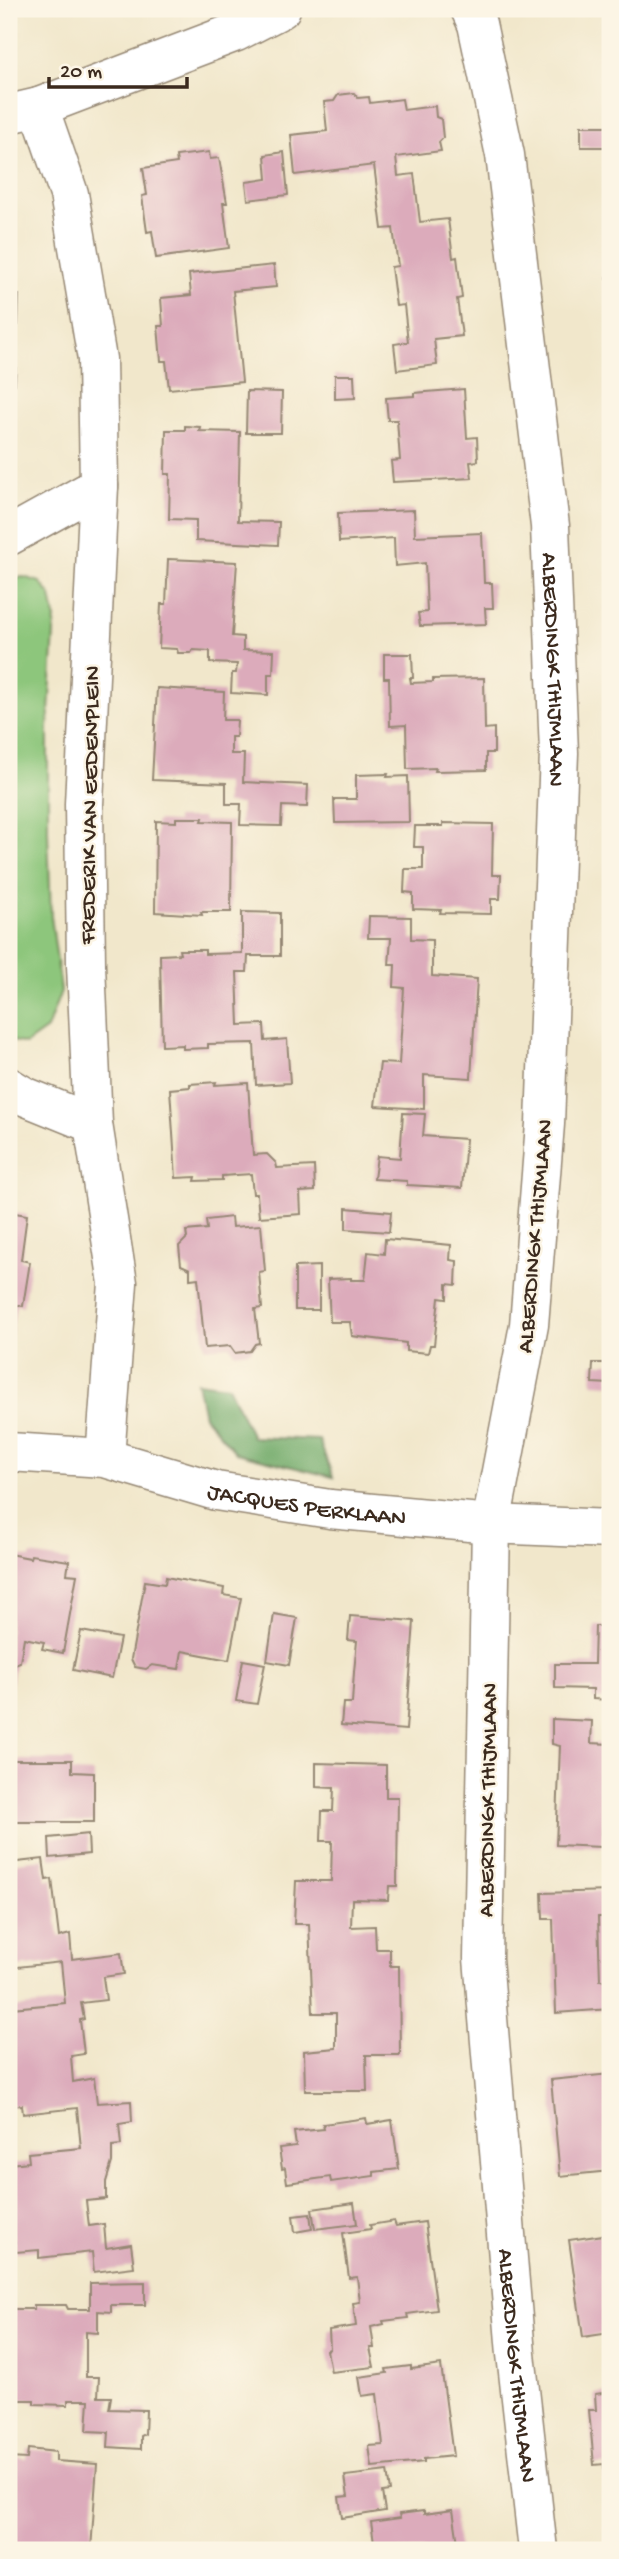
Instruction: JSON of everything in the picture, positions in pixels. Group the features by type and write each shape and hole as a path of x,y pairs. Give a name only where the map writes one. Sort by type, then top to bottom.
{"street":[{"path":"24,110 236,32 281,9"},
{"name":"ALBERDINGK THIJMLAAN","path":"470,9 477,24 505,155 548,512 559,753 545,1124 529,1325 491,1524 483,1958 516,2354 538,2550"},
{"name":"FREDERIK VAN EEDENPLEIN","path":"24,110 69,194 97,359 99,486 84,804 86,965 93,1124 118,1283 105,1458"},
{"path":"9,536 99,486"},
{"path":"9,1087 23,1097 93,1124"},
{"name":"JACQUES PERKLAAN","path":"9,1452 105,1458 215,1491 330,1509 491,1524 610,1529"}],"green space":[{"path":"24,577 40,582 51,596 55,617 48,728 48,831 51,916 61,991 47,1029 26,1044 9,1040 9,579"},
{"path":"197,1382 228,1386 252,1437 319,1440 333,1477 236,1453 204,1416"}],"building":[{"path":"608,89 610,147 581,147 581,126 608,126"},
{"path":"354,93 358,98 369,97 370,103 402,99 404,110 435,106 436,117 441,119 441,151 396,157 398,176 414,174 420,222 448,219 453,258 457,257 462,298 457,299 462,336 434,339 437,365 397,370 394,344 408,342 404,305 396,306 391,267 398,266 393,228 382,229 374,165 295,175 291,135 327,131 324,102 334,101 338,95"},
{"path":"209,152 210,159 219,158 227,203 223,203 229,248 156,258 152,231 147,232 142,196 147,195 143,168 177,163 176,156"},
{"path":"284,152 288,195 248,200 246,182 267,179 265,155"},
{"path":"610,239 610,293 607,293"},
{"path":"9,248 13,249 12,295 19,295 18,325 9,325"},
{"path":"274,265 276,287 233,291 242,382 169,389 166,361 161,361 158,326 163,326 161,298 191,295 189,274"},
{"path":"9,354 16,355 15,384 9,384"},
{"path":"335,375 354,375 355,398 335,399"},
{"path":"464,389 467,438 477,437 478,461 470,462 472,478 393,482 391,461 400,460 397,420 388,420 386,398"},
{"path":"247,391 282,392 281,433 246,433"},
{"path":"185,426 200,427 199,431 240,432 238,521 279,522 278,545 196,541 196,520 169,519 170,474 165,474 166,430 185,430"},
{"path":"414,510 415,536 482,533 484,583 492,583 493,608 485,608 486,624 420,626 418,613 427,612 425,563 395,566 394,538 339,542 338,513"},
{"path":"168,559 237,562 232,636 243,637 243,650 274,651 273,674 268,674 268,695 231,693 232,673 236,673 237,664 210,663 210,651 178,653 177,649 159,648 161,604 166,604"},
{"path":"384,654 412,654 411,683 433,682 433,679 484,678 485,729 494,728 494,753 486,753 486,770 407,769 406,725 390,726 389,678 384,678"},
{"path":"157,688 224,692 223,720 237,720 236,737 231,737 231,754 244,754 243,782 308,785 307,807 282,806 281,826 240,825 241,804 226,804 226,783 152,780"},
{"path":"388,774 387,777 408,776 409,822 335,823 334,799 356,799 356,775"},
{"path":"176,818 232,822 231,912 201,912 202,915 155,912 156,821 176,822"},
{"path":"443,823 493,824 492,875 501,875 500,899 491,899 491,914 440,913 441,910 413,909 413,893 404,892 405,869 423,869 423,847 414,847 415,826 443,826"},
{"path":"242,912 280,913 280,956 248,956 247,972 237,972 239,1025 264,1024 265,1041 287,1039 290,1083 256,1085 254,1043 208,1044 208,1048 183,1049 183,1045 162,1046 160,955 180,954 179,950 205,950 205,954 242,953"},
{"path":"369,916 411,917 411,939 432,940 432,976 477,979 471,1078 424,1075 424,1109 375,1106 380,1063 399,1064 404,988 394,987 395,965 389,965 391,938 368,938"},
{"path":"216,1082 215,1085 248,1083 253,1155 267,1154 277,1168 314,1166 315,1191 300,1192 301,1214 259,1217 257,1194 253,1194 251,1174 222,1176 222,1180 195,1181 196,1177 176,1178 170,1089"},
{"path":"403,1113 425,1114 423,1136 466,1139 462,1188 407,1185 407,1181 374,1179 377,1156 400,1158"},
{"path":"346,1208 391,1212 389,1232 346,1229"},
{"path":"9,1212 27,1215 21,1260 30,1262 23,1306 16,1305 10,1344"},
{"path":"231,1217 232,1227 261,1225 265,1271 259,1272 262,1308 255,1309 259,1343 250,1351 235,1353 230,1346 205,1348 198,1278 190,1279 190,1269 181,1265 179,1246 187,1238 186,1231 207,1229 206,1220"},
{"path":"385,1239 451,1245 450,1260 457,1261 456,1285 447,1284 447,1299 439,1298 434,1345 430,1345 428,1353 406,1351 406,1343 352,1336 350,1322 330,1322 328,1279 365,1280 368,1252 384,1254"},
{"path":"319,1266 319,1310 295,1310 295,1267"},
{"path":"593,1363 610,1363 610,1384 592,1383"},
{"path":"9,1554 69,1561 67,1574 77,1575 63,1653 42,1649 44,1642 24,1638 20,1662 15,1664 10,1694"},
{"path":"166,1577 224,1588 223,1595 241,1598 229,1660 182,1651 179,1669 152,1665 146,1669 135,1667 131,1659 145,1581 165,1584"},
{"path":"274,1614 297,1618 289,1665 267,1661"},
{"path":"350,1616 414,1621 406,1730 341,1725 343,1703 352,1703 357,1641 348,1640"},
{"path":"595,1626 610,1626 610,1700 593,1699 593,1689 555,1688 555,1664 594,1664"},
{"path":"81,1631 120,1638 112,1678 73,1670"},
{"path":"243,1660 265,1664 257,1704 236,1701"},
{"path":"552,1719 592,1721 591,1743 610,1744 610,1803 604,1803 602,1847 556,1845 560,1746 552,1744"},
{"path":"9,1760 72,1760 72,1772 94,1773 94,1822 9,1822"},
{"path":"316,1763 386,1765 386,1797 398,1797 397,1886 389,1886 388,1900 352,1899 351,1927 375,1926 376,1949 390,1949 390,1966 399,1966 400,2055 366,2055 367,2091 305,2091 304,2051 336,2048 336,2013 313,2013 309,1924 294,1924 296,1881 331,1881 332,1841 321,1841 322,1811 333,1811 334,1788 316,1787"},
{"path":"88,1834 89,1854 50,1858 49,1838"},
{"path":"43,1859 46,1880 52,1879 59,1937 70,1934 72,1959 121,1953 124,1974 103,1977 106,2000 81,2003 84,2054 71,2056 73,2082 94,2078 97,2103 131,2101 132,2122 119,2124 121,2145 112,2146 106,2199 86,2201 89,2226 104,2224 106,2248 131,2244 134,2267 94,2272 92,2252 39,2258 39,2250 16,2252 13,2233 9,2233 9,2164 29,2162 28,2153 81,2148 77,2108 23,2114 22,2105 9,2106 9,2016 13,2016 12,2008 65,2003 61,1962 9,1968 9,1863"},
{"path":"610,1891 610,1917 598,1917 600,1980 610,1982 610,2009 556,2013 553,1919 543,1919 542,1893"},
{"path":"610,2074 610,2171 560,2176 551,2080"},
{"path":"366,2118 367,2124 392,2120 399,2169 374,2172 374,2176 331,2182 330,2177 287,2183 279,2148 296,2146 294,2132 324,2129 323,2124"},
{"path":"354,2203 357,2224 315,2229 312,2209"},
{"path":"310,2214 312,2229 295,2232 293,2216"},
{"path":"394,2221 396,2226 425,2222 437,2310 407,2314 408,2318 383,2321 384,2324 371,2327 374,2348 370,2348 374,2367 331,2372 327,2350 330,2349 329,2330 356,2326 353,2303 360,2302 357,2277 349,2278 343,2233 371,2229 370,2225"},
{"path":"610,2234 610,2333 583,2337 569,2240"},
{"path":"145,2282 145,2305 111,2305 111,2312 98,2311 98,2333 86,2332 86,2377 99,2377 98,2397 111,2397 109,2409 146,2410 141,2449 108,2447 109,2432 87,2431 89,2400 68,2400 68,2405 13,2400 13,2309 34,2309 34,2305 66,2305 68,2309 90,2309 90,2283"},
{"path":"441,2365 453,2456 372,2467 369,2446 383,2445 377,2394 362,2396 359,2377 387,2373 386,2369"},
{"path":"610,2392 610,2484 605,2484 604,2464 594,2465 589,2410 596,2410 595,2394"},
{"path":"28,2449 56,2452 56,2461 97,2464 91,2550 9,2548 9,2458 27,2459"},
{"path":"387,2471 390,2491 382,2492 385,2511 342,2518 339,2497 348,2496 345,2476"},
{"path":"453,2510 459,2550 375,2550 371,2522 400,2518 399,2514"}]}
